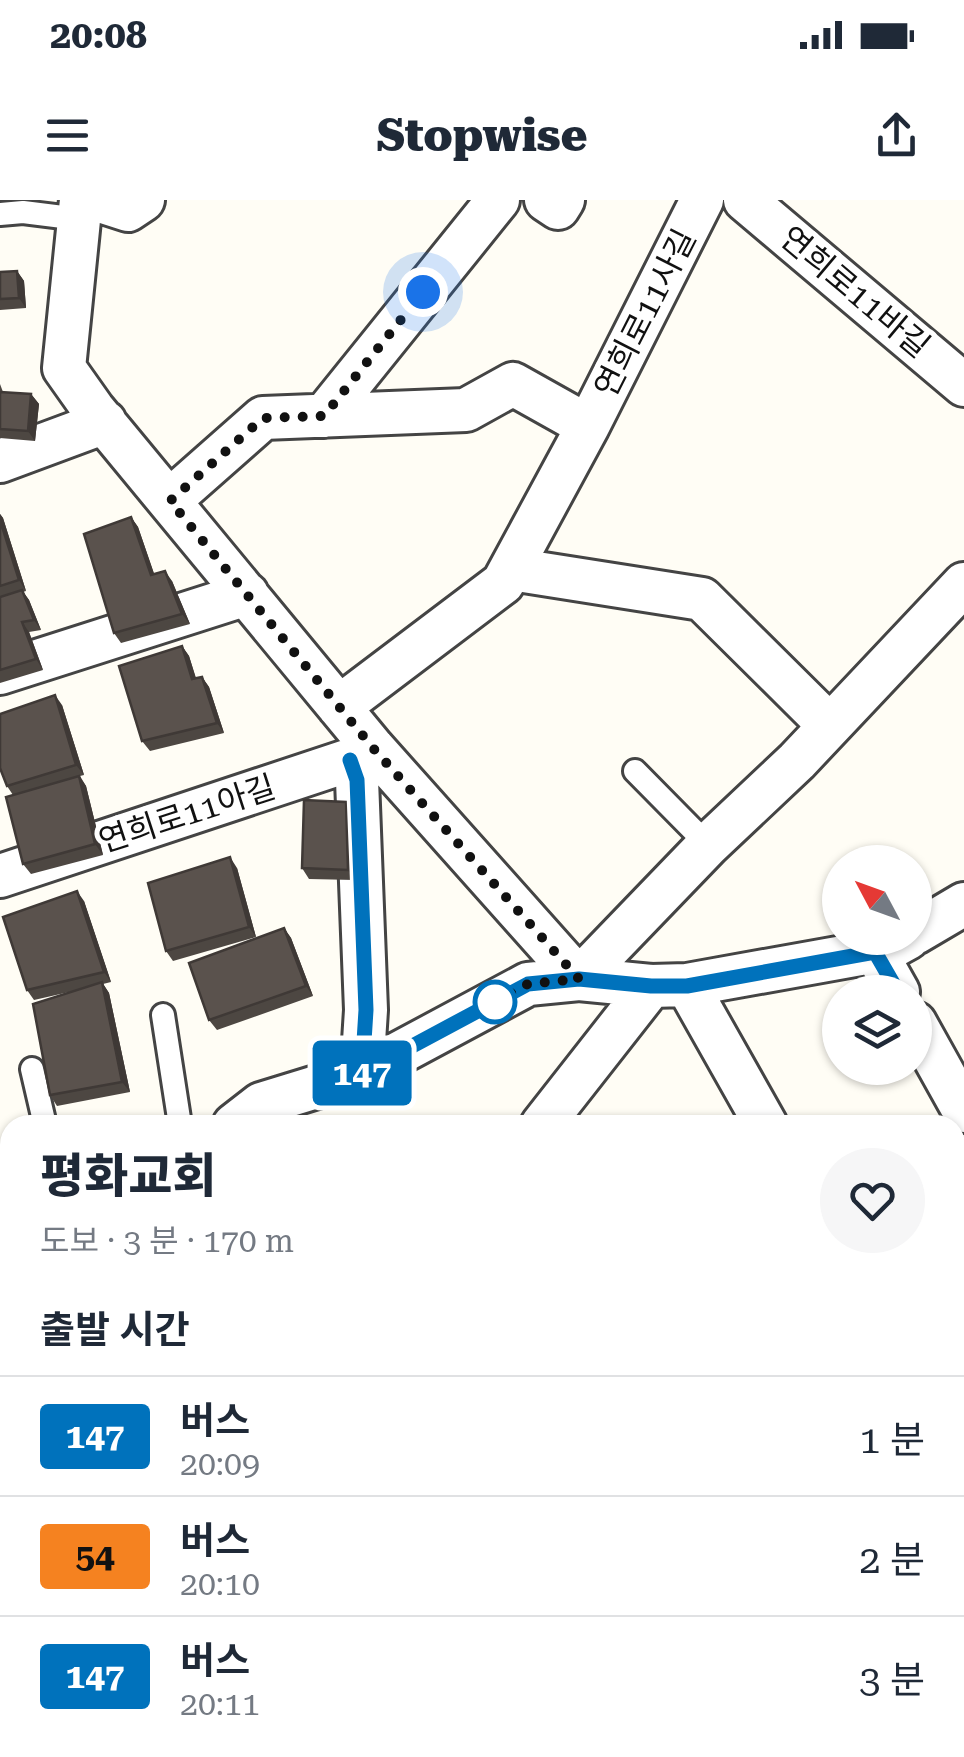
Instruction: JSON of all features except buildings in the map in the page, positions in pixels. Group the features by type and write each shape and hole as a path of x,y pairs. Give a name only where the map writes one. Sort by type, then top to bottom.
{"street":[{"path":"143,200 128,210 85,206 64,368 339,707 362,754 579,979"},
{"path":"324,416 498,200"},
{"path":"546,200 558,208 562,200"},
{"name":"연희로11사길","path":"339,707 504,583 702,200"},
{"name":"연희로11바길","path":"745,200 964,385"},
{"name":"연희로11사길","path":"170,501 263,418 466,410 514,384 588,426"},
{"path":"0,461 104,422"},
{"path":"511,569 702,599 830,726"},
{"path":"579,979 830,726 964,584"},
{"path":"0,673 247,594"},
{"path":"362,754 357,780 366,1010 362,1073"},
{"name":"연희로11아길","path":"0,876 362,754"},
{"path":"932,923 964,904"},
{"path":"247,1115 261,1104 295,1111 528,984 579,979 669,986 833,955"},
{"path":"551,1115 669,986"},
{"path":"669,986 759,1115"},
{"path":"932,1054 964,1111"}],"lane":[{"path":"0,214 85,206"},
{"path":"635,771 708,846"},
{"path":"163,1015 178,1115"},
{"path":"32,1069 42,1115"}],"bus line":[{"name":"147","path":"350,760 357,780 366,1010 362,1073 528,984 579,979 687,986 875,952 888,975"}],"route":[{"path":"423,292 324,416 263,418 170,501 373,748 579,979 528,984 495,1002"}]}
